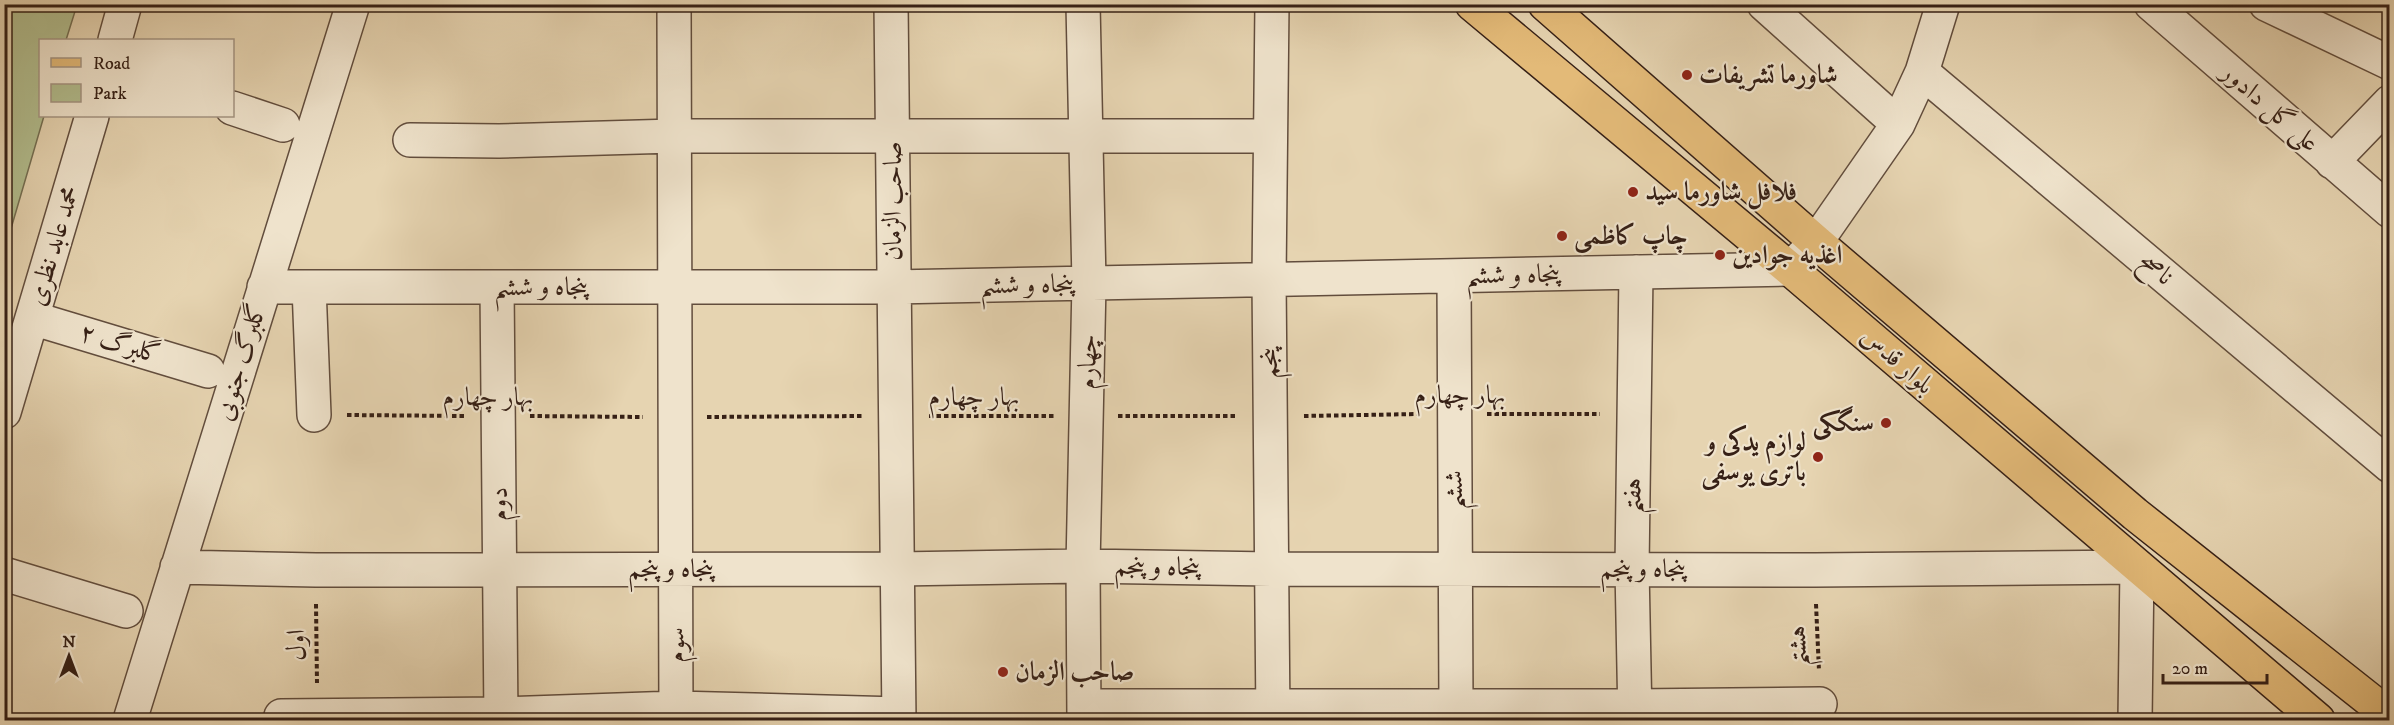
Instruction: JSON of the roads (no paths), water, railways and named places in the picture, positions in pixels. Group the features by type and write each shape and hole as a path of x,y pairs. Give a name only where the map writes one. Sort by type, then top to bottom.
{"main road":[{"name":"بلوار قدس","path":"1472,4 1790,269 2318,720"},
{"name":"بلوار قدس","path":"1545,4 1816,242 2135,514 2390,716"}],"street":[{"path":"115,39 125,4"},
{"name":"گلبرگ جنوبی","path":"130,720 353,4"},
{"name":"سوم","path":"674,4 676,714"},
{"name":"صاحب الزمان","path":"891,4 899,717"},
{"name":"چهارم","path":"1083,4 1089,283 1083,566 1084,713"},
{"name":"پنجم","path":"1272,4 1269,279 1273,713"},
{"path":"1764,4 1898,124"},
{"path":"1790,269 1816,242 1898,124 1922,72 1943,4"},
{"name":"علی گل دادور","path":"2151,4 2389,209"},
{"path":"2266,4 2390,63"},
{"name":"ناصح","path":"1922,72 2390,466"},
{"path":"2332,162 2390,102"},
{"path":"234,109 283,125"},
{"name":"محمد عابد نظری","path":"4,412 92,117"},
{"path":"410,140 499,141 674,135 893,137 1270,135"},
{"name":"پنجاه و ششم","path":"264,287 893,287 1790,269"},
{"name":"هفتم","path":"1634,713 1632,568 1636,272"},
{"name":"ششم","path":"1455,276 1456,705"},
{"path":"309,287 314,415"},
{"name":"دوم","path":"497,287 501,717"},
{"name":"گلبرگ ۲","path":"32,318 208,371"},
{"name":"پنجاه و پنجم","path":"177,567 316,570 898,569 1083,566 1270,569 1815,570 2137,567"},
{"path":"2136,720 2137,567"},
{"path":"4,574 126,611"},
{"path":"1084,713 1273,713 1456,705 1634,713 1820,704"},
{"path":"281,716 501,717 676,714 899,717"}],"place":[{"name":"شاورما تشریفات","path":"1687,75"},
{"name":"فلافل شاورما سید","path":"1633,192"},
{"name":"چاپ كاظمى","path":"1562,236"},
{"name":"اغذیه جوادین","path":"1720,255"},
{"name":"سنگکی","path":"1886,423"},
{"name":"لوازم یدکی و باتری یوسفی","path":"1818,457"},
{"name":"صاحب الزمان","path":"1003,672"}]}
